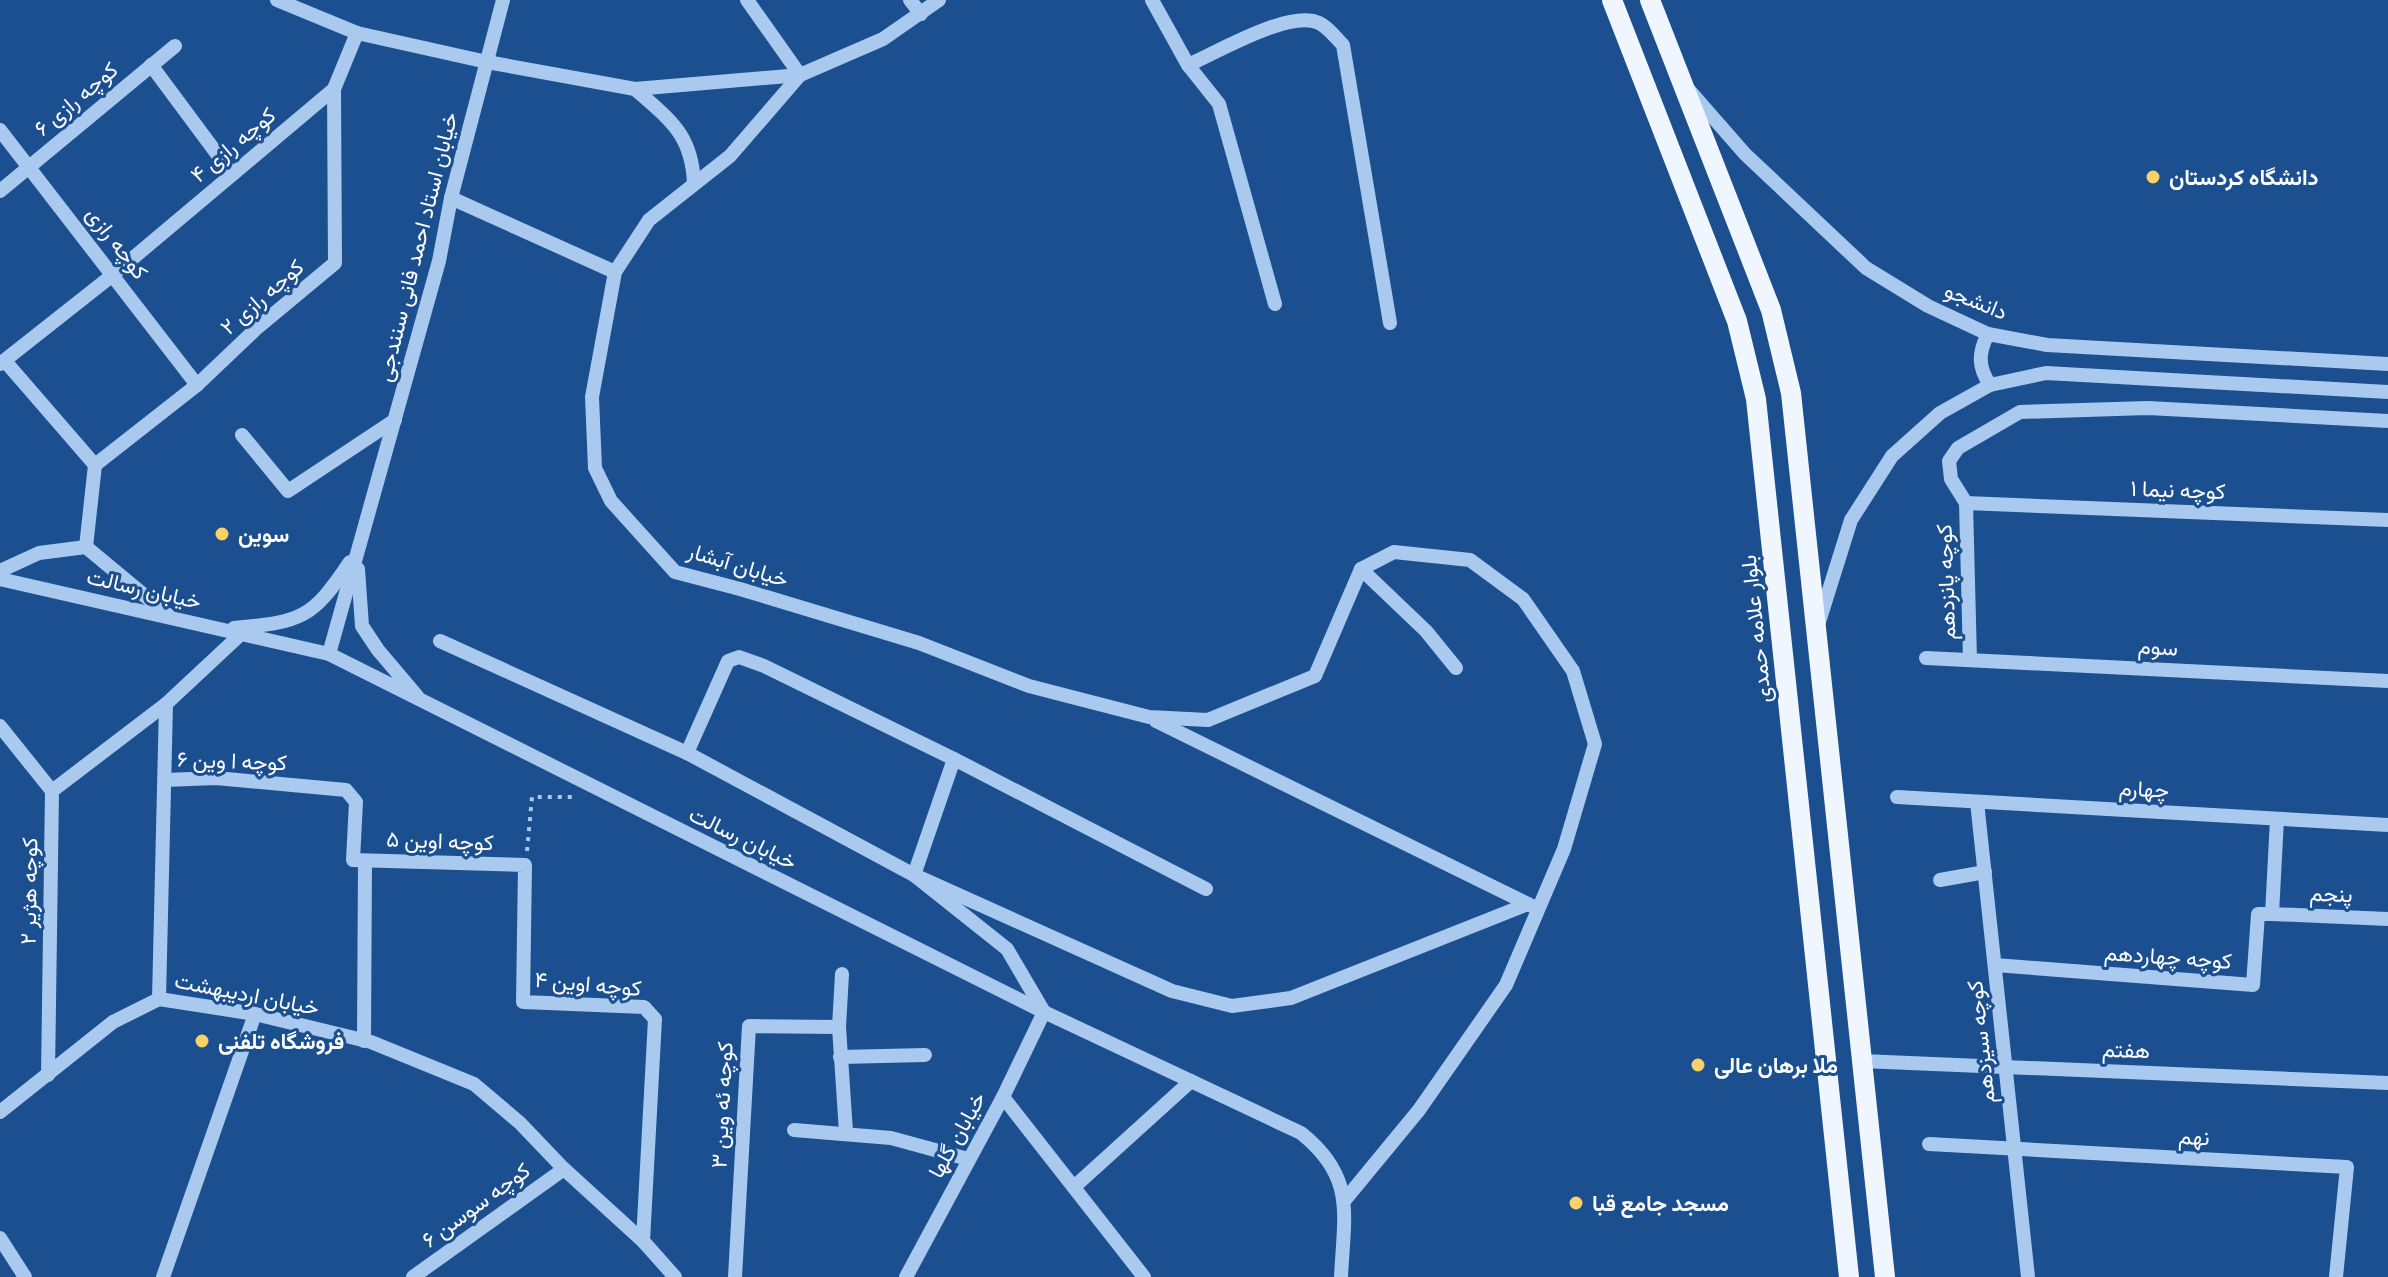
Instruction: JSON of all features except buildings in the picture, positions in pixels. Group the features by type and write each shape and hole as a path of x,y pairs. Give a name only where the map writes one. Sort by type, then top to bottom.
{"main road":[{"name":"بلوار علامه حمدی","path":"1612,0 1732,306 1756,399 1849,1277"},
{"path":"1650,0 1771,310 1791,393 1885,1277"}],"street":[{"path":"277,0 357,33 487,62"},
{"name":"خیابان استاد احمد فانی سنندجی","path":"329,654 439,261 451,198 503,0"},
{"path":"747,0 800,75"},
{"path":"910,0 921,14"},
{"name":"خیابان آبشار","path":"487,62 635,89 800,75 883,39 939,0"},
{"path":"1152,0 1188,65 1219,104 1275,304"},
{"path":"1188,65 1278,24 1302,18 1321,24 1343,45 1390,323"},
{"name":"کوچه رازی ۴","path":"2,362 114,274 334,89 357,33"},
{"name":"کوچه رازی ۶","path":"0,191 175,46"},
{"name":"کوچه رازی ۶","path":"151,65 232,174"},
{"name":"خیابان آبشار","path":"800,75 730,156 649,220 615,272 592,397 595,468 611,501 675,572 919,643 1029,686 1149,717 1208,720 1315,676 1361,569"},
{"name":"دانشجو","path":"1683,82 1745,154 1866,268 1928,306 1988,334 2047,345 2388,364"},
{"name":"کوچه رازی ۲","path":"95,465 197,385 258,327 335,263 334,89"},
{"path":"635,89 671,121 688,147 694,184"},
{"name":"کوچه رازی","path":"0,130 197,385"},
{"path":"451,198 615,272"},
{"path":"1988,334 1981,346 1979,360 1982,373 1990,385"},
{"path":"2,362 95,465 86,547"},
{"path":"1817,626 1851,520 1892,456 1940,413 1990,385 2046,373 2388,392"},
{"path":"1966,503 1951,479 1949,461 1958,448 2020,412 2148,408 2388,421"},
{"path":"242,435 288,491 395,420"},
{"name":"کوچه نیما ۱","path":"1966,503 2388,520"},
{"name":"کوچه پانزدهم","path":"1966,503 1970,660"},
{"path":"0,571 39,553 86,547 172,618"},
{"path":"221,629 281,624 317,608 359,548"},
{"path":"359,548 358,590 362,626 422,702"},
{"path":"1344,1201 1419,1110 1506,985 1534,907 1564,849 1595,744 1573,671 1523,599 1470,560 1394,552 1361,569 1426,631 1456,668"},
{"name":"خیابان رسالت","path":"0,579 329,654 1044,1012 1301,1133 1323,1151 1338,1174 1344,1201 1341,1277"},
{"path":"0,726 52,791 166,704 241,634"},
{"path":"440,641 687,753 914,875 1172,991 1232,1006 1291,998 1534,907"},
{"path":"687,753 728,661 739,657 764,666 954,759 1206,889"},
{"name":"سوم","path":"1926,658 2388,681"},
{"path":"165,780 166,704"},
{"path":"1149,717 1534,907"},
{"path":"914,875 954,759"},
{"name":"کوچه ا وین ۶","path":"159,999 165,780 216,778 346,790 356,802 364,1041"},
{"name":"کوچه هژیر ۲","path":"48,1075 52,791"},
{"name":"چهارم","path":"1897,797 2388,825"},
{"name":"کوچه سیزدهم","path":"1977,802 2028,1277"},
{"name":"کوچه چهاردهم","path":"1995,965 2253,985 2258,914 2272,914 2277,819"},
{"name":"کوچه اوین ۵","path":"359,860 525,865"},
{"name":"کوچه اوین ۴","path":"525,865 523,1002 644,1007 655,1019 643,1241"},
{"path":"1940,880 1985,872"},
{"path":"914,875 1007,949 1044,1012"},
{"name":"پنجم","path":"2272,914 2388,919"},
{"path":"842,974 839,1027 846,1132"},
{"name":"خیابان اردیبهشت","path":"0,1112 113,1022 159,999 255,1014 364,1041 474,1084 520,1123 564,1169 643,1241 675,1277"},
{"name":"خیابان گلها","path":"906,1277 1003,1097 1044,1012"},
{"path":"163,1277 255,1014"},
{"name":"کوچه ئه وین ۳","path":"735,1277 749,1026 839,1027"},
{"path":"840,1057 925,1055"},
{"name":"هفتم","path":"1862,1061 2388,1083"},
{"path":"1074,1187 1191,1081"},
{"path":"1003,1097 1144,1277"},
{"path":"794,1130 891,1138 968,1159"},
{"name":"نهم","path":"1929,1144 2347,1167 2336,1277"},
{"name":"کوچه سوسن ۶","path":"413,1277 564,1169"},
{"path":"0,1238 25,1277"}],"path":[{"path":"525,865 532,797 611,797"}],"place":[{"name":"دانشگاه کردستان","path":"2153,177"},
{"name":"سوین","path":"222,534"},
{"name":"فروشگاه تلفنی","path":"202,1041"},
{"name":"ملا برهان عالی","path":"1698,1065"},
{"name":"مسجد جامع قبا","path":"1576,1203"}]}
